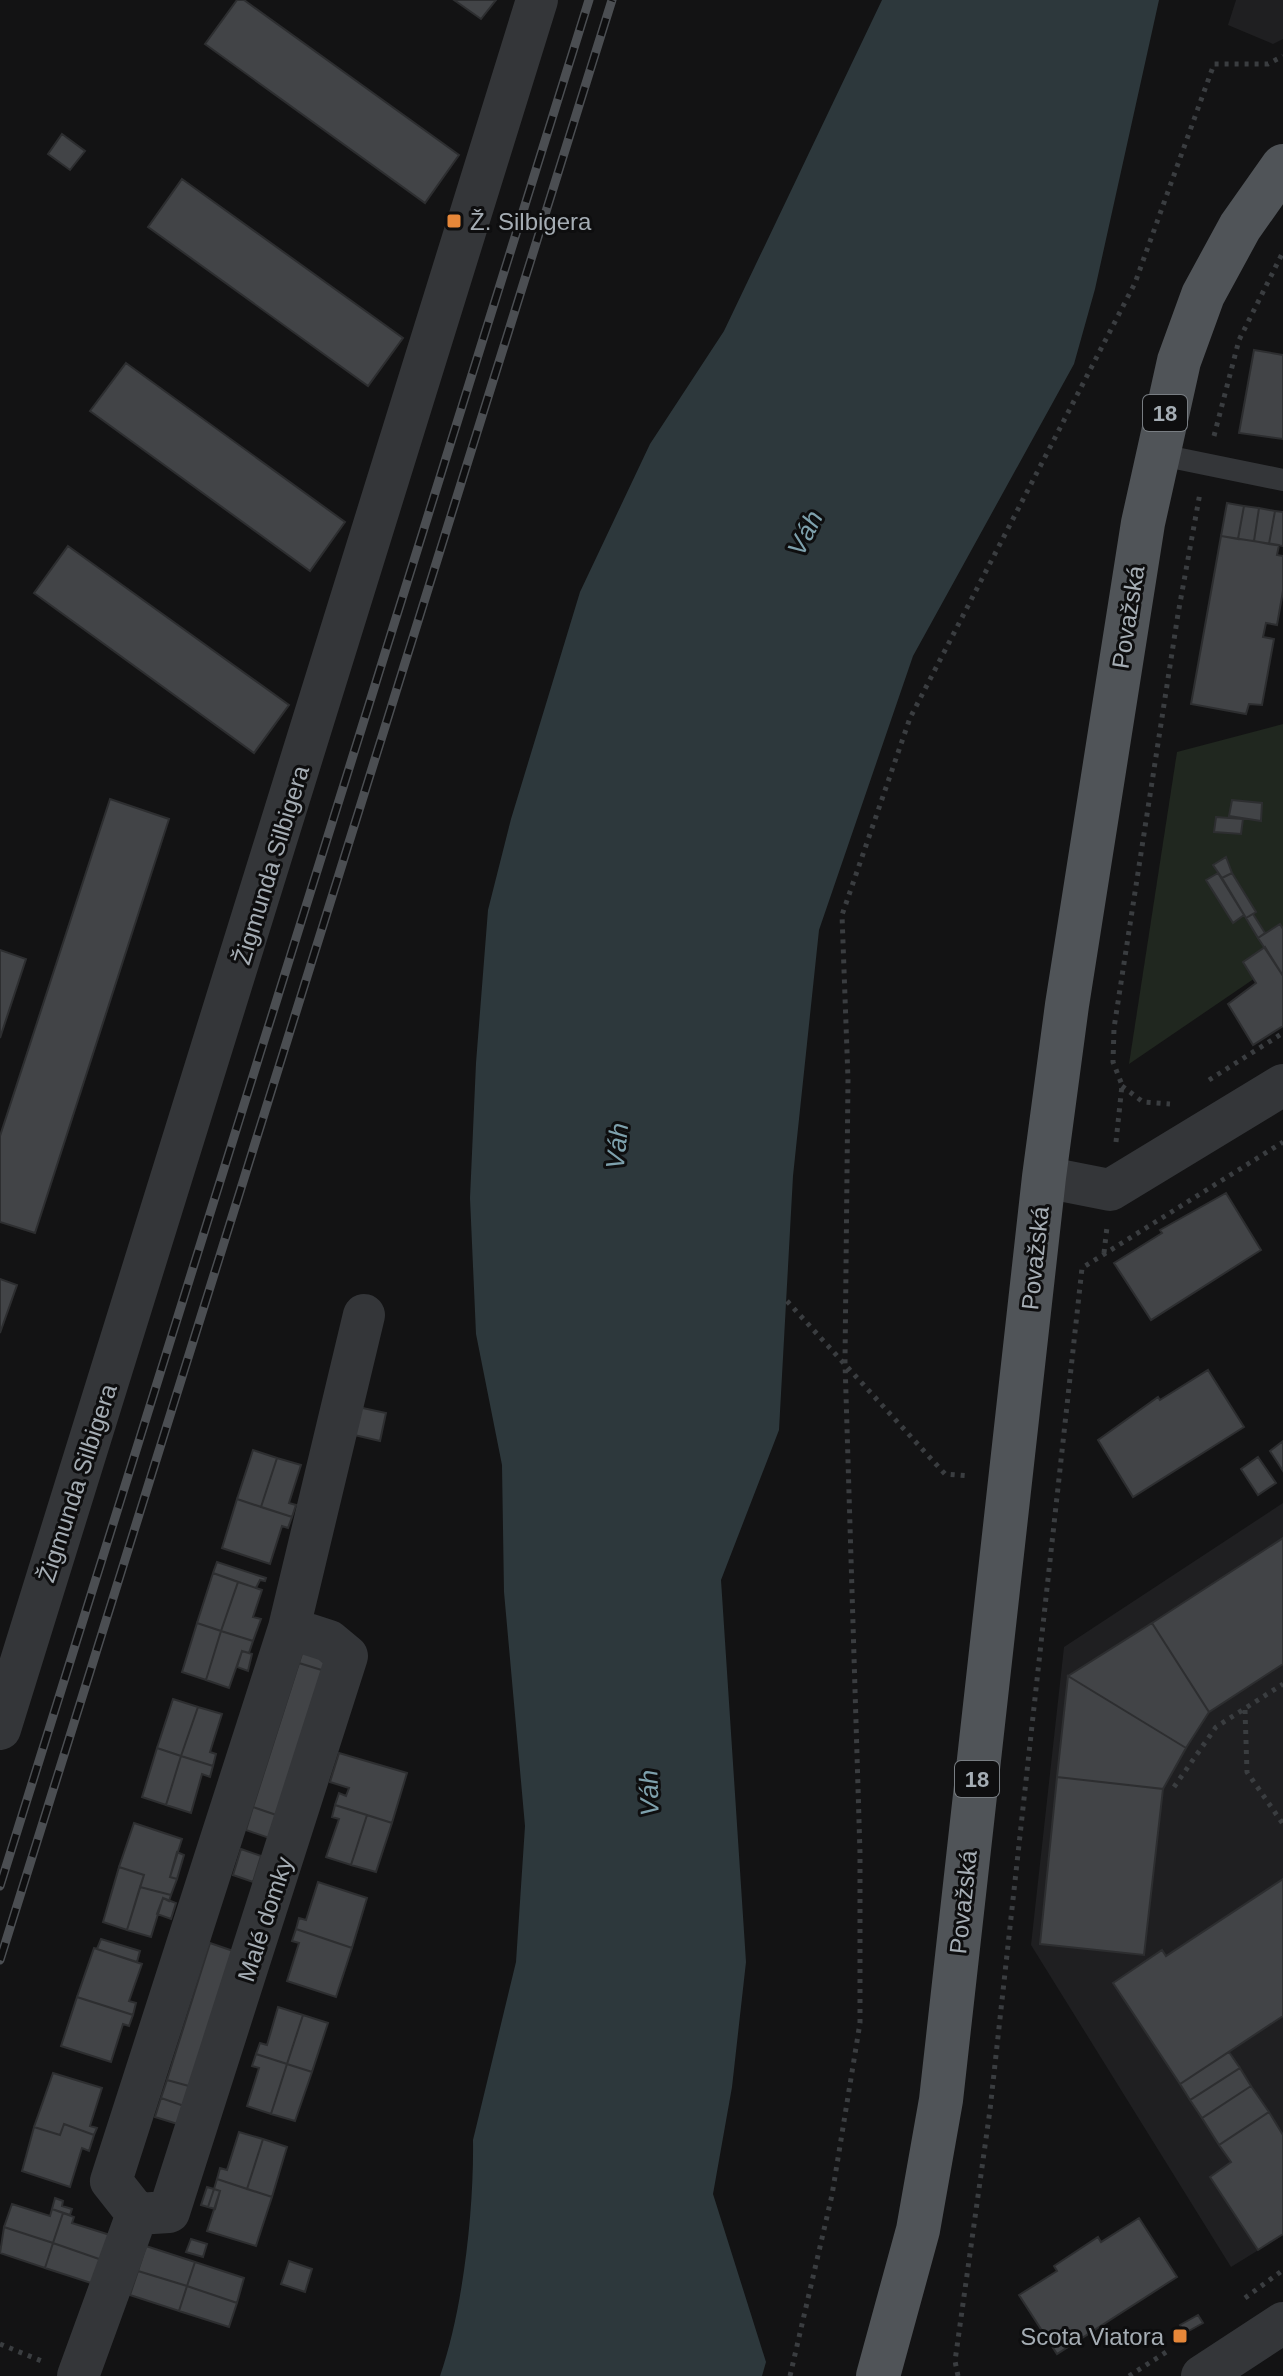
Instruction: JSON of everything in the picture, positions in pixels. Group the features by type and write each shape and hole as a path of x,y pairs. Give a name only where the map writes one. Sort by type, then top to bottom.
{"main road":[{"name":"Považská","path":"878,2376 918,2230 941,2100 1044,1177 1067,1005 1156,454 1179,361 1203,295 1240,227 1283,166"}],"street":[{"name":"Žigmunda Silbigera","path":"0,1729 537,0"},
{"path":"1044,1177 1110,1190 1283,1085"},
{"path":"78,2376 137,2214 111,2181 289,1628 364,1315"},
{"name":"Malé domky","path":"137,2214 169,2212 347,1656 329,1641 289,1628"},
{"path":"1202,2376 1282,2327"}],"lane":[{"path":"1156,454 1283,480"}],"path":[{"path":"790,2376 832,2195 860,2023 860,1853 845,1362 848,1079 842,915 910,718 1135,283 1214,64 1268,64 1283,56"},
{"path":"1104,1254 1122,1085 1113,1062 1114,1028 1178,614 1207,464 1239,340 1283,252"},
{"path":"1206,1081 1283,1033"},
{"path":"1122,1085 1143,1102 1168,1106 1181,1098"},
{"path":"958,2376 955,2361 990,2110 1082,1268 1283,1142"},
{"path":"787,1301 945,1474 1059,1483"},
{"path":"1174,1787 1216,1727 1283,1684"},
{"path":"1245,1709 1247,1772 1283,1824"},
{"path":"1255,2289 1283,2270"}],"shaded area":[{"path":"1236,0 1283,0 1283,39 1273,44 1228,25"},
{"path":"1283,724 1283,959 1129,1064 1177,752"},
{"path":"1283,1503 1283,2235 1231,2267 1031,1945 1064,1647"}],"water":[{"name":"Váh","path":"882,0 1159,0 1095,289 1074,364 913,656 819,930 793,1176 779,1430 721,1580 746,1962 732,2087 713,2194 766,2362 762,2376 440,2376 455,2321 466,2260 473,2140 516,1962 525,1826 504,1592 502,1465 476,1334 470,1198 476,1063 488,910 511,819 580,592 650,444 724,331"}],"building":[{"path":"237,0 244,0 459,155 425,203 205,44"},
{"path":"454,0 496,0 481,19"},
{"path":"62,134 85,151 70,170 48,154"},
{"path":"182,179 403,338 368,386 148,227"},
{"path":"1254,350 1283,355 1283,439 1239,433"},
{"path":"126,363 345,522 310,571 90,411"},
{"path":"1227,503 1244,506 1238,539 1221,536"},
{"path":"1244,506 1259,508 1254,541 1238,539"},
{"path":"1259,508 1275,511 1269,544 1254,541"},
{"path":"1275,511 1283,512 1283,546 1269,544"},
{"path":"1221,536 1279,545 1277,555 1283,556 1283,591 1277,625 1266,623 1263,637 1274,639 1262,705 1249,704 1246,714 1191,704"},
{"path":"68,546 289,705 254,753 34,593"},
{"path":"110,799 169,819 35,1233 0,1222 0,1136"},
{"path":"1232,800 1262,803 1261,821 1229,816"},
{"path":"1216,817 1243,819 1241,834 1214,832"},
{"path":"1226,857 1232,873 1222,878 1213,865"},
{"path":"1218,873 1244,915 1233,923 1206,880"},
{"path":"1232,873 1256,912 1246,918 1222,878"},
{"path":"1253,914 1265,933 1258,938 1246,918"},
{"path":"1280,924 1283,929 1283,976 1258,938"},
{"path":"1265,947 1283,976 1283,1026 1253,1045 1228,1004 1256,983 1243,962"},
{"path":"0,950 26,959 0,1038"},
{"path":"1226,1193 1261,1250 1151,1320 1114,1263 1162,1233 1160,1230"},
{"path":"0,1279 17,1285 0,1333"},
{"path":"1208,1370 1244,1427 1133,1497 1098,1440 1158,1397 1160,1400"},
{"path":"358,1407 386,1413 380,1441 350,1434"},
{"path":"1283,1441 1283,1471 1270,1451"},
{"path":"253,1450 277,1458 261,1507 237,1499"},
{"path":"1258,1457 1276,1483 1258,1495 1241,1469"},
{"path":"277,1458 301,1465 289,1503 296,1505 292,1517 261,1507"},
{"path":"237,1499 292,1517 288,1528 282,1526 270,1564 222,1548"},
{"path":"1283,1538 1283,1664 1209,1712 1152,1623"},
{"path":"217,1562 266,1578 265,1581 260,1580 256,1588 213,1573"},
{"path":"213,1573 238,1582 221,1631 197,1623"},
{"path":"238,1582 262,1590 253,1617 261,1619 253,1641 221,1631"},
{"path":"197,1623 221,1631 206,1680 182,1672"},
{"path":"1152,1623 1209,1712 1186,1748 1068,1676"},
{"path":"221,1631 253,1641 249,1653 242,1651 229,1688 206,1680"},
{"path":"305,1644 334,1654 328,1672 299,1663"},
{"path":"242,1651 252,1654 248,1671 237,1667"},
{"path":"299,1663 328,1672 282,1817 253,1807"},
{"path":"1068,1676 1186,1748 1163,1789 1057,1777"},
{"path":"173,1699 198,1707 181,1756 157,1748"},
{"path":"198,1707 222,1714 210,1752 216,1754 213,1766 181,1756"},
{"path":"157,1748 181,1756 166,1805 142,1797"},
{"path":"339,1753 407,1773 392,1823 335,1805 339,1793 346,1796 349,1788 330,1782"},
{"path":"181,1756 213,1766 210,1777 202,1774 191,1813 166,1805"},
{"path":"1057,1777 1163,1789 1144,1955 1040,1944"},
{"path":"335,1805 367,1815 351,1865 326,1857 339,1819 332,1817"},
{"path":"253,1807 282,1817 275,1840 246,1830"},
{"path":"367,1815 392,1823 376,1872 351,1865"},
{"path":"134,1823 182,1839 170,1877 177,1879 171,1895 140,1887 144,1875 119,1867"},
{"path":"241,1849 261,1856 253,1882 233,1875"},
{"path":"177,1852 184,1855 177,1879 170,1877"},
{"path":"119,1867 144,1875 127,1930 103,1922"},
{"path":"1283,1879 1283,2016 1180,2084 1113,1983 1162,1950 1166,1956"},
{"path":"318,1882 367,1898 352,1948 296,1929 299,1918 306,1920"},
{"path":"140,1887 171,1895 169,1901 163,1898 151,1937 127,1930"},
{"path":"163,1898 176,1903 171,1919 157,1914"},
{"path":"296,1929 352,1948 336,1997 287,1981 299,1943 292,1941"},
{"path":"101,1939 140,1951 137,1962 97,1949"},
{"path":"210,1943 239,1953 196,2088 167,2080"},
{"path":"94,1948 142,1964 129,2001 136,2003 133,2015 77,1997"},
{"path":"77,1997 133,2015 129,2026 123,2024 111,2062 61,2046"},
{"path":"278,2007 303,2015 287,2064 256,2054 260,2043 267,2045"},
{"path":"303,2015 328,2023 312,2072 287,2064"},
{"path":"1229,2052 1240,2068 1190,2100 1180,2084"},
{"path":"256,2054 287,2064 271,2114 247,2106 259,2068 252,2066"},
{"path":"287,2064 312,2072 295,2121 271,2114"},
{"path":"1240,2068 1251,2086 1202,2118 1190,2100"},
{"path":"53,2073 102,2088 90,2126 97,2128 94,2135 64,2124 60,2135 34,2127"},
{"path":"167,2080 196,2088 190,2108 161,2098"},
{"path":"1251,2086 1269,2112 1219,2145 1202,2118"},
{"path":"161,2098 190,2108 184,2126 155,2117"},
{"path":"1269,2112 1283,2135 1283,2234 1258,2250 1210,2177 1231,2162 1219,2145"},
{"path":"64,2124 94,2135 89,2151 82,2148 70,2187 22,2171 34,2127 60,2135"},
{"path":"239,2132 263,2139 247,2189 217,2179 220,2168 227,2170"},
{"path":"263,2139 287,2147 272,2197 247,2189"},
{"path":"217,2179 272,2197 256,2246 207,2231 220,2191 214,2189"},
{"path":"207,2187 214,2189 208,2207 201,2205"},
{"path":"214,2189 220,2191 215,2209 208,2207"},
{"path":"55,2198 63,2201 62,2206 72,2209 70,2215 52,2209"},
{"path":"12,2204 50,2216 52,2209 63,2213 53,2243 4,2227"},
{"path":"63,2213 74,2217 72,2223 110,2235 102,2260 53,2243"},
{"path":"1139,2218 1177,2277 1057,2354 1019,2295 1057,2271 1054,2266 1098,2237 1101,2242"},
{"path":"4,2227 53,2243 45,2268 0,2253"},
{"path":"191,2239 207,2244 203,2257 186,2252"},
{"path":"53,2243 102,2260 94,2284 45,2268"},
{"path":"146,2246 195,2262 187,2286 138,2271"},
{"path":"289,2261 312,2269 305,2292 281,2284"},
{"path":"195,2262 244,2278 237,2303 187,2286"},
{"path":"138,2271 187,2286 179,2311 130,2295"},
{"path":"187,2286 237,2303 229,2327 179,2311"},
{"path":"1198,2315 1203,2323 1185,2333 1180,2325"}],"railway":[{"path":"0,1886 589,0"},
{"path":"0,1960 612,0"}],"place":[{"name":"Ž. Silbigera","path":"454,221"},
{"name":"Scota Viatora","path":"1180,2336"}]}
